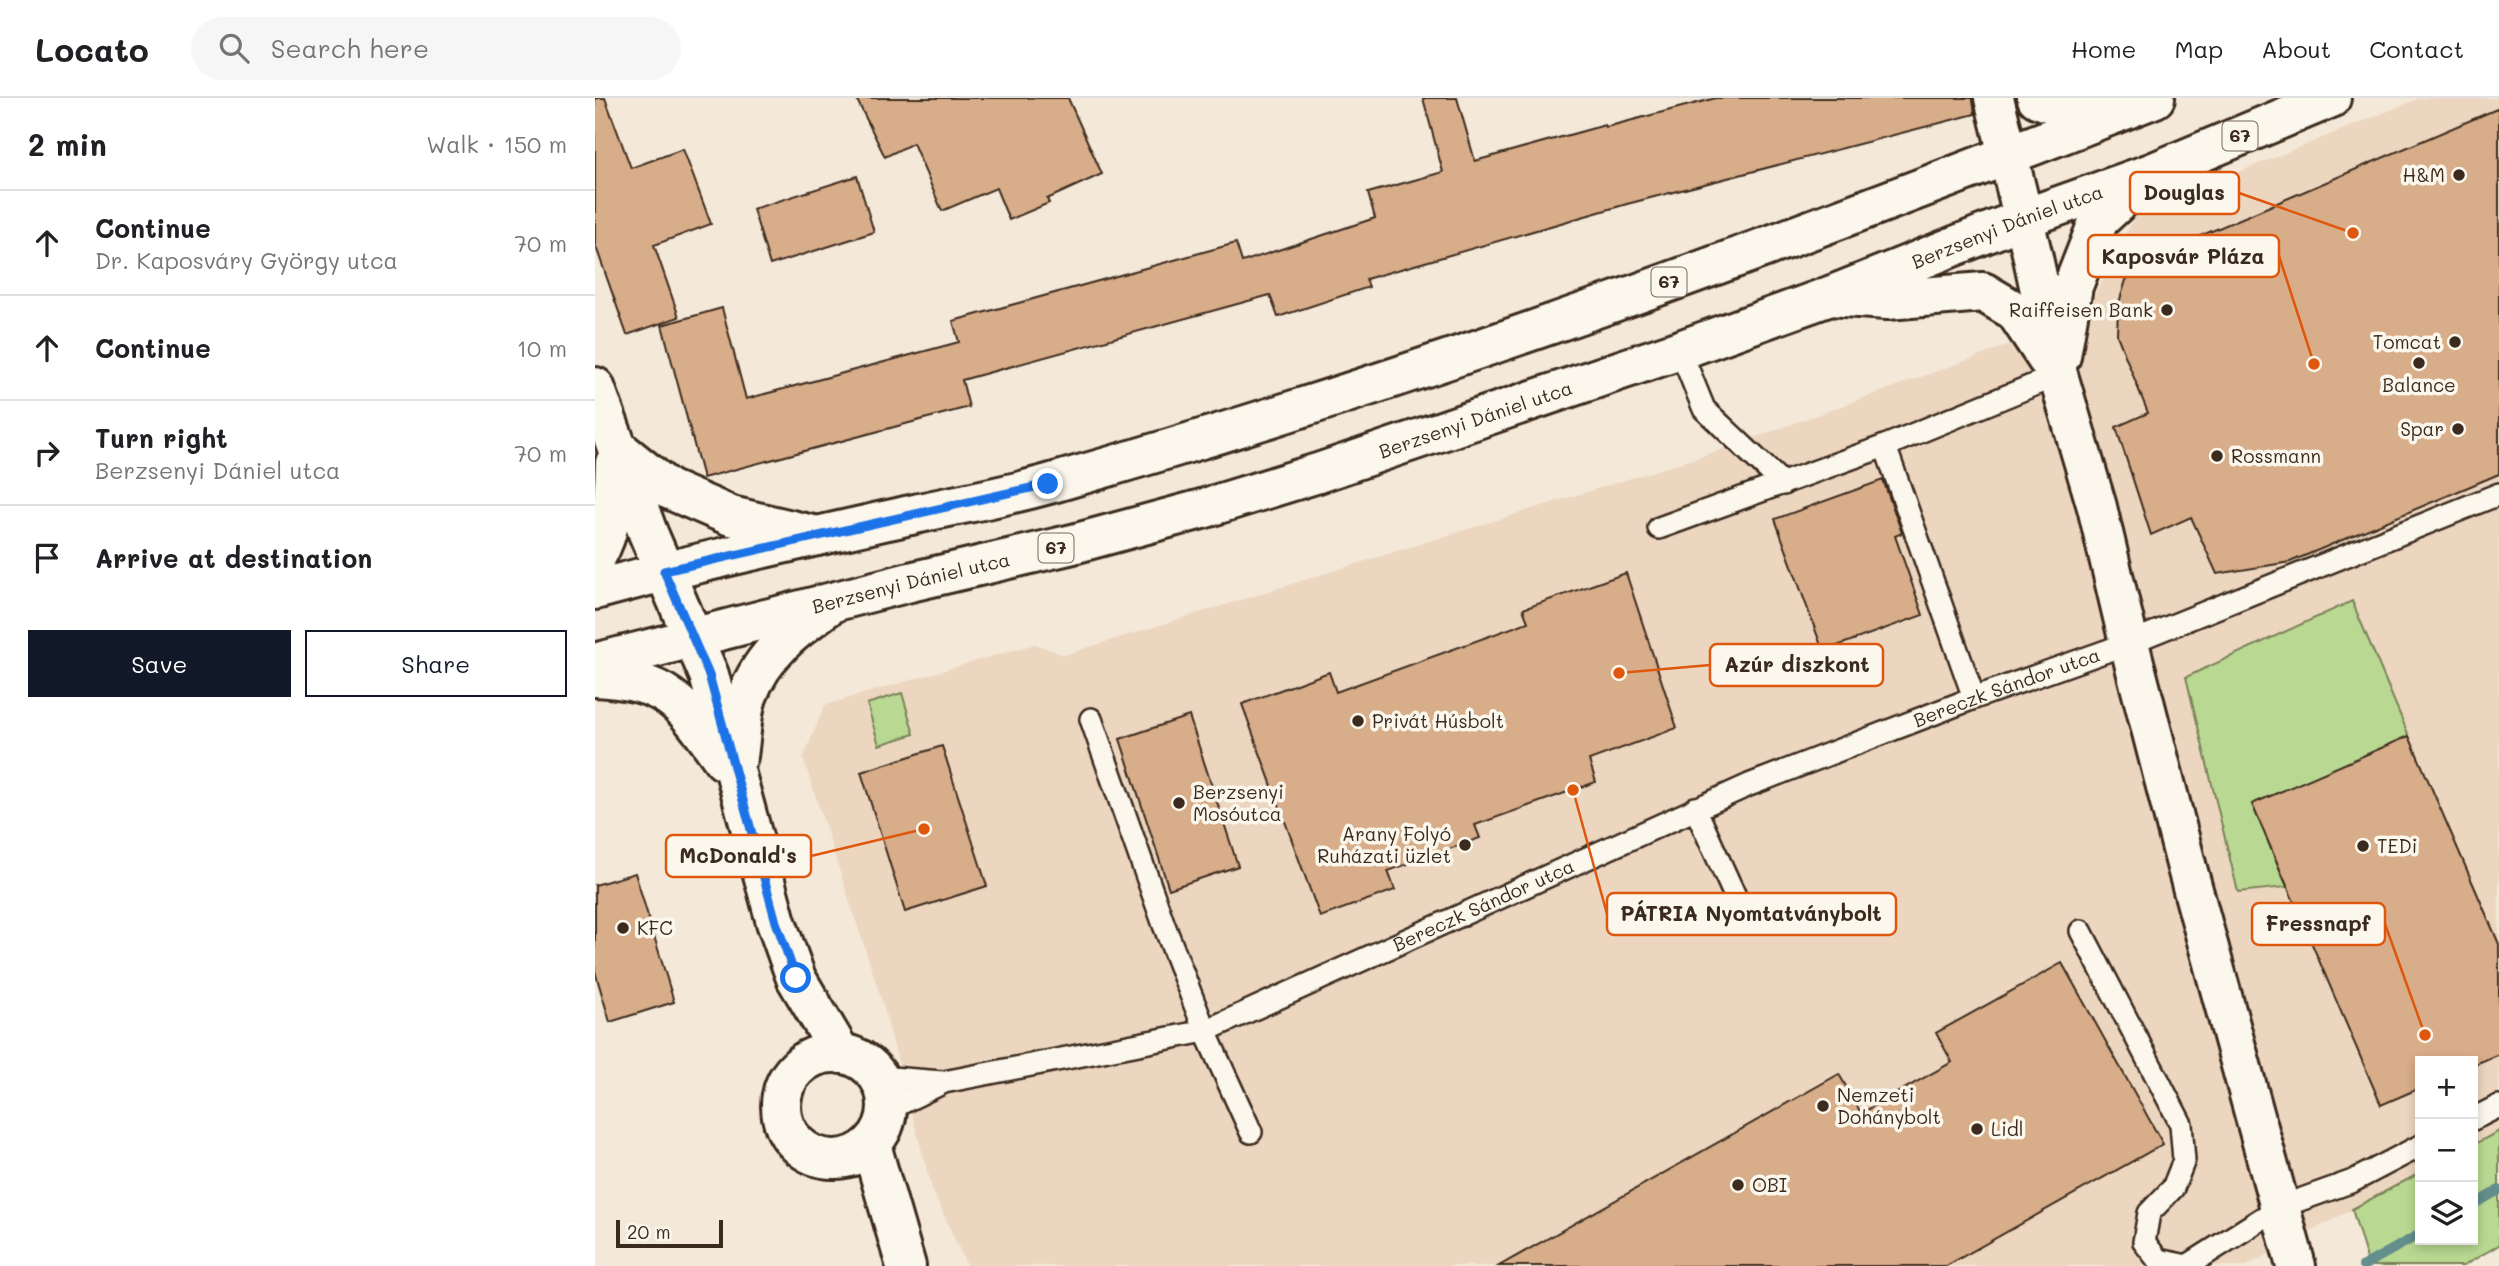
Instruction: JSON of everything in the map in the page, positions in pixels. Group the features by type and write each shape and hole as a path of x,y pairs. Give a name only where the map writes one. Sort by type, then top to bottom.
{"street":[{"path":"1994,98 2058,375 2097,508 2187,868 2296,1266"},
{"path":"2037,98 2064,108 2114,114"},
{"name":"67","path":"595,590 664,571 1048,484 1328,399 1564,320 1791,239 2155,98"},
{"name":"Berzsenyi Dániel utca","path":"595,663 835,601 1073,544 1202,509 1318,473 1830,296 2022,219 2149,174 2331,98"},
{"path":"2058,375 2073,286 2099,220 2149,174"},
{"path":"1830,296 1887,300 1983,292 2015,311 2058,375"},
{"path":"595,387 615,447 664,571 709,675 776,922 796,978 841,1054"},
{"path":"615,447 668,489 731,516 817,536"},
{"path":"595,559 604,543 614,504 615,447"},
{"path":"735,776 747,698 764,662 794,630 835,601"},
{"path":"595,677 617,678 659,689 688,711 735,776"},
{"path":"796,978 803,1063"},
{"path":"826,1054 841,1054 868,1066 882,1093 884,1125 855,1152 828,1159 810,1154 796,1143 783,1122 783,1091 791,1075 803,1063 826,1054"},
{"path":"855,1152 902,1257"}],"lane":[{"path":"1680,350 1704,409 1783,484"},
{"path":"1659,528 1885,446 2058,375"},
{"path":"1885,446 1974,698"},
{"name":"Bereczk Sándor utca","path":"882,1093 1205,1031 1695,807 1974,698 2129,643 2499,495"},
{"path":"1091,719 1164,925 1205,1031 1251,1132"},
{"path":"1695,807 1735,896"},
{"path":"2081,931 2181,1124 2184,1160 2173,1188 2149,1213 2144,1242 2158,1260 2187,1266 2280,1206 2353,1181 2415,1149"},
{"name":"Bereczk Sándor utca","path":"882,1093 944,1082"},
{"path":"2478,1116 2499,1106"}],"shaded area":[{"path":"2420,98 2499,98 2499,1131 2478,1142 2478,1056 2415,1056 2415,1176 2246,1266 967,1266 932,1189 882,1001 803,758 825,705 1035,644 1064,655 1715,452 2083,318 2136,214"}],"green space":[{"path":"2352,601 2409,736 2252,804 2287,887 2238,892 2186,677"},
{"path":"902,693 914,734 879,745 867,704"},
{"path":"2499,1131 2499,1245 2463,1266 2369,1266 2352,1209 2415,1176 2415,1245 2478,1245 2478,1142"}],"building":[{"path":"595,98 605,98 631,168 683,149 711,224 654,245 679,317 627,335 595,244"},
{"path":"856,98 1068,98 1102,174 1047,199 1049,203 1009,220 996,188 942,211 913,143 885,157"},
{"path":"1423,98 1457,98 1475,161 1716,98 1973,98 1975,114 1627,204 1366,279 1369,287 1278,317 1270,295 962,380 969,407 703,478 662,325 722,308 746,399 959,342 953,321 1236,243 1242,262 1375,218 1368,193 1443,172"},
{"path":"2499,108 2499,474 2290,562 2217,574 2191,517 2151,535 2116,427 2148,413 2117,335 2118,306 2126,280 2144,260"},
{"path":"857,176 874,232 770,265 753,209"},
{"path":"1883,480 1902,533 1895,536 1923,615 1823,651 1775,519"},
{"path":"1626,573 1677,728 1589,760 1596,782 1475,825 1480,838 1388,871 1395,890 1320,917 1242,704 1329,672 1336,692 1528,622 1523,609"},
{"name":"Berzsenyi Mosóutca","path":"1189,716 1238,866 1169,889 1120,739"},
{"name":"TEDi","path":"2409,736 2499,944 2499,1054 2478,1063 2478,1056 2415,1056 2415,1090 2381,1105 2252,804"},
{"path":"942,746 987,886 905,912 861,772"},
{"name":"KFC","path":"635,873 674,1002 610,1022 595,971 595,885"},
{"name":"Lidl","path":"2062,963 2163,1144 1946,1266 1499,1266 1839,1074 1861,1113 1952,1062 1936,1033"}],"waterway":[{"path":"2478,1202 2499,1190"},
{"path":"2363,1266 2415,1237"}],"place":[{"name":"H&M","path":"2459,175"},
{"name":"Douglas","path":"2353,233"},
{"name":"Raiffeisen Bank","path":"2167,310"},
{"name":"Tomcat","path":"2455,342"},
{"name":"Balance","path":"2419,363"},
{"name":"Kaposvár Pláza","path":"2314,364"},
{"name":"Spar","path":"2458,429"},
{"name":"Rossmann","path":"2217,456"},
{"name":"Azúr diszkont","path":"1619,673"},
{"name":"Privát Húsbolt","path":"1358,721"},
{"name":"PÁTRIA Nyomtatványbolt","path":"1573,790"},
{"name":"Berzsenyi Mosóutca","path":"1179,803"},
{"name":"McDonald's","path":"924,829"},
{"name":"Arany Folyó Ruházati üzlet","path":"1465,845"},
{"name":"TEDi","path":"2363,846"},
{"name":"KFC","path":"623,928"},
{"name":"Fressnapf","path":"2425,1035"},
{"name":"Nemzeti Dohánybolt","path":"1823,1106"},
{"name":"Lidl","path":"1977,1129"},
{"name":"OBI","path":"1738,1185"}],"route":[{"path":"796,978 776,922 709,675 664,571 1048,484"}]}
